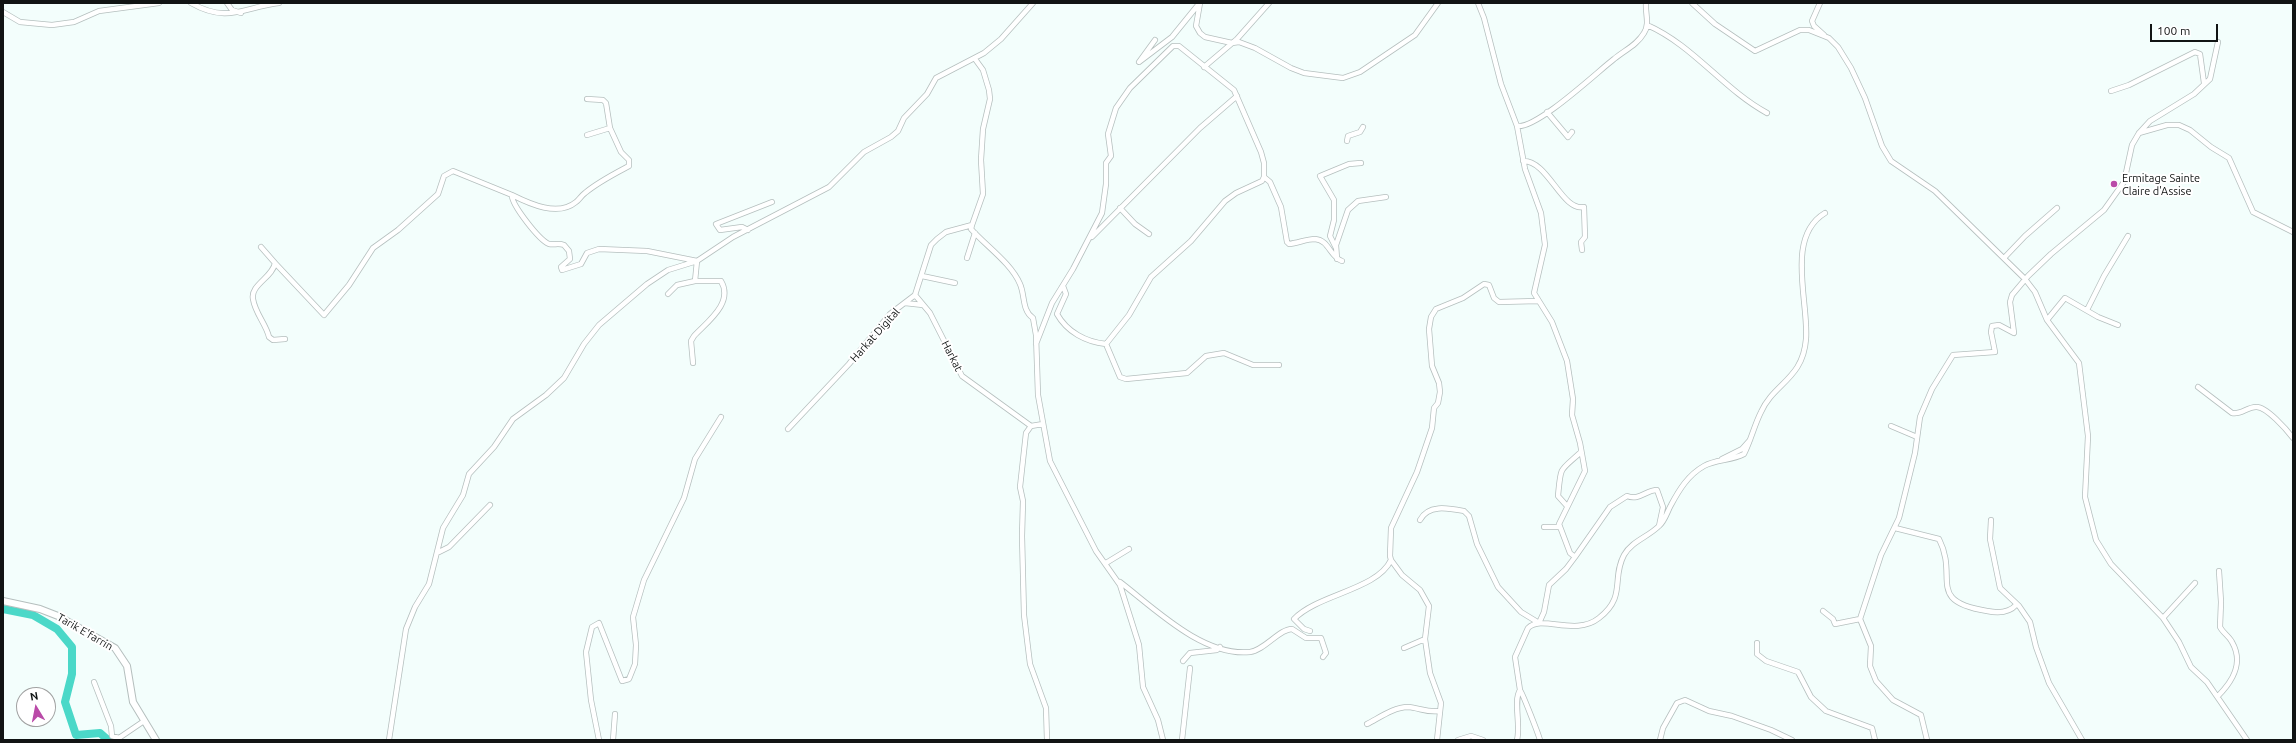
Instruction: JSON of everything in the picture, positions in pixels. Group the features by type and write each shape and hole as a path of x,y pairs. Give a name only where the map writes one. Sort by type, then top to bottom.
{"street":[{"path":"3,12 20,22 52,25 74,22 102,11 159,3"},
{"path":"191,3 198,7 230,14 241,13 279,3"},
{"path":"227,3 232,10 241,13"},
{"path":"389,740 406,629 415,607 429,584 439,552 438,545 443,528 463,495 469,474 494,447 513,419 546,395 564,378 584,344 615,310 661,274 697,261 748,230 829,187 864,152 891,137 898,131 904,118 927,94 936,78 975,59 1001,39 1033,3"},
{"path":"1200,3 1196,21 1200,33 1208,38 1232,43 1239,42 1255,48 1291,68 1304,73 1342,78 1352,77 1378,61 1414,35 1438,3"},
{"path":"1155,40 1139,62 1172,37 1200,3"},
{"path":"1204,67 1232,43 1268,3"},
{"path":"1478,3 1484,18 1501,84 1518,126 1523,161 1538,201 1545,236 1544,251 1534,290 1538,301 1552,322 1567,361 1573,399 1572,415 1580,443 1585,476 1559,521 1559,527 1568,543 1570,553 1574,557"},
{"path":"1518,126 1527,125 1547,112 1635,44 1644,33 1647,25 1646,3"},
{"path":"1692,3 1715,24 1755,51 1800,30 1809,30 1826,36"},
{"path":"1820,3 1812,21 1814,26 1838,47 1851,68 1889,159 1935,191 2025,279 2034,292 2047,320 2068,345 2079,363 2082,374 2088,436 2085,497 2096,540 2111,564 2162,618 2179,642 2191,667 2207,682 2218,696 2247,740"},
{"path":"1647,25 1670,37 1731,89 1767,113"},
{"path":"1926,740 1921,715 1894,700 1884,692 1873,676 1870,664 1872,649 1860,619 1881,555 1895,528 1906,492 1920,417 1928,398 1950,358 1957,354 1995,352 1991,332 1992,326 1999,325 2014,333 2010,299 2025,279 2104,210 2117,194 2124,182 2132,145 2139,133 2150,121 2194,94 2210,79 2218,42"},
{"path":"1036,346 1052,302 1090,239 1102,213 1106,184 1106,163 1110,156 1108,134 1118,103 1139,78 1173,46 1179,46 1204,67 1226,82 1237,96 1261,152 1264,163 1264,177 1262,181 1236,193 1225,201 1182,250 1151,277 1133,309 1106,344"},
{"path":"2111,91 2129,85 2195,52 2200,54 2204,83"},
{"path":"975,59 984,73 990,99 983,129 981,166 983,194 971,229 1020,283 1028,315 1033,318 1036,346 1037,383 1043,424 1053,468 1096,551 1118,581 1138,640 1143,686 1158,720 1163,740"},
{"path":"1090,239 1200,128 1237,96"},
{"path":"260,247 324,315 349,285 373,248 398,230 438,194 446,173 455,172 534,204 551,208 566,208 576,202 584,194 629,166 629,160 621,152 610,128 606,103 603,100 587,99"},
{"path":"1547,112 1568,137 1572,132"},
{"path":"2139,133 2167,125 2179,125 2190,130 2211,147 2229,158 2254,212 2293,232"},
{"path":"1347,141 1348,136 1360,132 1363,127"},
{"path":"587,135 610,128"},
{"path":"1523,161 1532,162 1539,167 1573,205 1584,207 1585,237 1581,242 1582,250"},
{"path":"1264,177 1272,185 1281,207 1287,242 1289,244 1316,239 1324,242 1339,260 1336,248 1330,236 1334,220 1334,200 1320,176 1349,164 1361,163"},
{"path":"512,195 512,200 516,207 539,237 549,244 564,245 569,251 570,259 561,267 562,270 581,264 587,253 599,249 647,251 697,261"},
{"path":"1336,248 1348,210 1353,205 1364,200 1386,197"},
{"path":"748,230 742,228 720,230 716,224 772,202"},
{"path":"1120,208 1134,224 1149,234"},
{"path":"2004,258 2025,236 2057,208"},
{"path":"1540,740 1526,707 1524,695 1520,690 1515,661 1516,652 1528,628 1531,625 1539,623 1585,626 1606,612 1616,597 1625,554 1638,540 1658,527 1689,478 1703,466 1744,454 1752,438 1760,412 1771,396 1792,377 1804,351 1807,333 1801,257 1814,223 1825,213"},
{"path":"915,295 931,245 946,232 972,225"},
{"path":"967,258 975,233"},
{"path":"2087,310 2104,276 2128,236"},
{"path":"695,281 697,261"},
{"path":"275,263 274,269 253,292 253,299 269,337 273,340 285,339"},
{"path":"922,276 955,283"},
{"path":"668,294 677,285 695,281 721,281 724,291 722,304 718,311 691,341 693,362"},
{"path":"1437,740 1441,702 1430,673 1425,639 1429,616 1427,600 1402,575 1390,556 1391,528 1417,472 1432,428 1434,408 1438,403 1440,392 1439,382 1432,366 1429,329 1433,313 1442,306 1463,298 1486,284 1491,288 1494,298 1499,302 1538,301"},
{"path":"1063,286 1066,294 1057,314 1062,321 1081,338 1106,344"},
{"name":"Harkat Digital","path":"788,429 837,377 890,314 915,295"},
{"name":"Harkat","path":"915,295 930,313 962,376 1031,426"},
{"path":"2047,320 2065,298 2118,325"},
{"path":"905,303 923,305"},
{"path":"1106,344 1120,377 1126,379 1187,373 1206,356 1224,353 1252,364 1279,366"},
{"path":"2198,387 2232,413 2238,413 2256,407 2262,408 2275,418 2293,438"},
{"path":"598,740 591,700 586,652 592,627 599,623 622,681 629,679 635,664 636,645 633,617 644,580 684,498 694,459 721,417"},
{"path":"1043,424 1031,426 1026,433 1020,487 1023,501 1023,603 1030,664 1046,708 1047,740"},
{"path":"1891,426 1917,437"},
{"path":"1567,506 1558,496 1560,471 1565,464 1581,452"},
{"path":"1539,623 1544,612 1549,585 1566,569 1610,506 1627,496 1632,498 1638,497 1657,490 1663,507 1658,527"},
{"path":"439,552 449,547 490,505"},
{"path":"1420,520 1424,513 1429,510 1464,511 1469,516 1477,544 1498,587 1521,612 1539,623"},
{"path":"1991,520 1990,539 2000,588 2016,604 2030,622 2036,647 2049,683 2082,740"},
{"path":"1544,527 1559,527"},
{"path":"1895,528 1939,539 1946,563 1949,595 1954,600 1978,609 1996,612 2013,608 2016,604"},
{"path":"1106,563 1129,549"},
{"path":"1310,631 1294,619 1297,615 1315,602 1347,592 1378,575 1392,560"},
{"path":"2218,696 2234,676 2238,665 2233,644 2220,627 2219,571"},
{"path":"1118,581 1189,635 1201,642 1242,652 1254,651 1286,630 1292,629 1306,638 1321,638 1326,653 1323,658"},
{"path":"2162,618 2194,583"},
{"name":"Tarik E'farrin","path":"3,601 40,609 58,616 115,648 127,666 132,698 155,740"},
{"path":"1823,611 1833,619 1835,624 1860,619"},
{"path":"1404,648 1425,639"},
{"path":"1757,643 1757,654 1766,661 1798,672 1811,697 1826,711 1872,728 1876,740"},
{"path":"1183,661 1190,653 1217,650 1220,647"},
{"path":"1182,740 1190,668"},
{"path":"94,682 111,726 112,736 119,738 144,721"},
{"path":"1517,740 1519,719 1517,695 1520,690"},
{"path":"1660,740 1663,728 1677,703 1685,700 1708,711 1732,716 1771,730 1792,740"},
{"path":"1367,724 1376,718 1403,708 1411,707 1430,713 1440,711"},
{"path":"613,740 614,714"},
{"path":"1458,740 1471,736 1483,740"}],"waterway":[{"path":"3,609 33,615 57,629 72,647 72,674 65,702 76,735 100,733 108,740"}],"place":[{"name":"Ermitage Sainte Claire d'Assise","path":"2114,184"}]}
